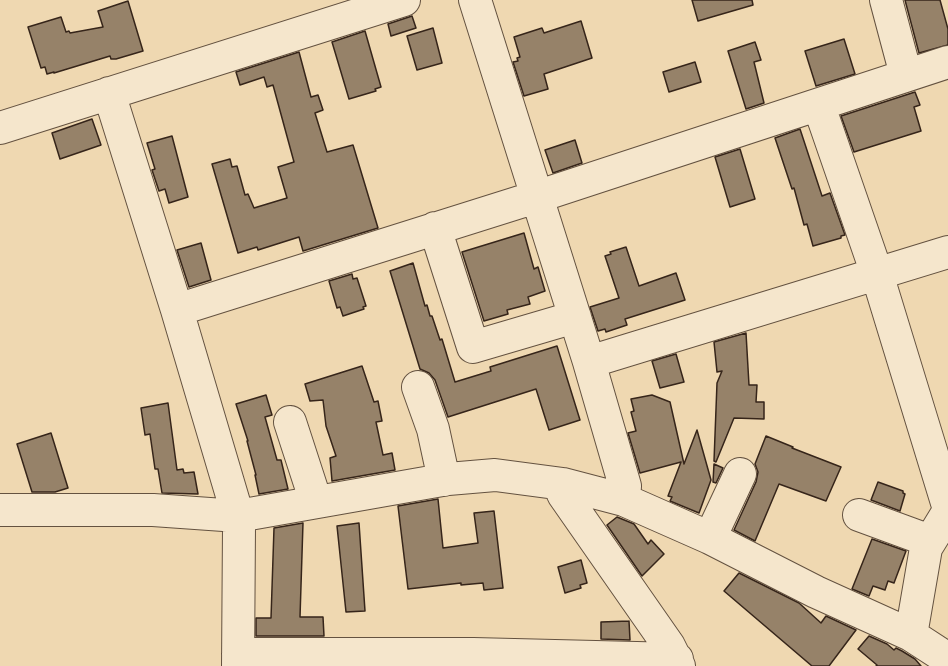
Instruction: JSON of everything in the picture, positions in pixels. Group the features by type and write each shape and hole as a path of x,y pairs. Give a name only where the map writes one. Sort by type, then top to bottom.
{"street":[{"path":"0,128 404,0"},
{"path":"475,0 589,362 625,486 624,500"},
{"path":"886,0 906,75"},
{"path":"177,310 819,106 948,62"},
{"path":"109,93 177,310 237,516 239,527 238,660 678,663"},
{"path":"819,106 877,274 942,525 926,548 911,635"},
{"path":"435,228 473,347 575,316"},
{"path":"589,362 948,252"},
{"path":"418,387 433,429 444,480"},
{"path":"290,422 316,502"},
{"path":"710,538 741,474"},
{"path":"0,510 153,510 237,516 444,480 495,475 563,484 624,500 710,538 816,592 911,635 948,659"},
{"path":"563,484 563,494 678,663"},
{"path":"859,515 942,525"}],"building":[{"path":"692,0 752,0 753,5 698,21"},
{"path":"905,0 940,0 948,29 948,45 919,53"},
{"path":"128,1 143,51 116,59 111,59 110,56 54,73 47,74 45,67 41,68 28,27 61,17 66,32 70,33 103,27 98,11"},
{"path":"412,16 416,28 391,36 388,24"},
{"path":"581,21 592,58 544,74 548,89 524,96 513,62 518,61 517,58 520,57 514,37 542,28 544,33"},
{"path":"433,28 442,63 417,70 407,36"},
{"path":"365,31 381,87 375,89 376,91 349,99 332,42"},
{"path":"844,39 855,74 816,86 805,51"},
{"path":"755,42 761,60 754,62 764,103 746,109 728,51"},
{"path":"299,52 311,97 318,95 323,110 315,113 327,152 353,145 378,228 303,251 299,237 258,250 257,247 238,253 212,164 230,159 232,167 237,166 245,195 248,194 254,208 287,198 278,167 294,162 273,85 267,87 264,77 240,85 236,72"},
{"path":"695,62 701,82 669,92 663,72"},
{"path":"915,92 920,105 914,107 921,131 854,152 841,116"},
{"path":"92,119 101,145 60,159 52,133"},
{"path":"800,129 822,196 830,193 845,235 813,246 775,138"},
{"path":"172,136 188,197 169,203 165,189 159,191 147,143"},
{"path":"575,140 582,163 553,173 545,150"},
{"path":"740,149 755,199 730,207 715,157"},
{"path":"524,233 534,269 538,267 545,291 528,297 530,304 507,310 508,314 484,321 462,252"},
{"path":"201,243 211,280 189,287 177,250"},
{"path":"626,247 639,286 676,273 685,300 625,319 627,325 606,332 605,329 598,331 590,307 619,298 605,256"},
{"path":"413,263 425,306 427,305 430,316 432,316 440,340 442,339 455,382 491,371 490,367 557,346 580,420 549,430 536,389 448,417 435,380 429,373 420,369 390,271"},
{"path":"352,274 353,279 357,278 366,306 363,307 364,309 343,316 340,307 337,308 329,281"},
{"path":"746,333 749,385 757,385 756,402 764,402 764,419 734,418 716,462 714,461 717,383 722,371 717,372 714,342"},
{"path":"676,354 684,382 660,388 652,361"},
{"path":"362,366 374,402 378,401 382,421 376,422 383,455 392,453 395,470 332,481 330,458 336,456 326,426 323,400 310,401 305,384"},
{"path":"266,395 272,415 265,417 277,460 281,460 288,489 259,494 248,441 236,404"},
{"path":"652,395 670,402 684,464 697,430 711,480 699,513 670,501 672,497 668,496 681,462 640,473 628,433 636,431 631,412 634,411 631,399"},
{"path":"168,403 177,470 183,469 184,473 194,472 198,494 162,493 158,469 155,469 150,434 145,435 141,408"},
{"path":"51,433 68,488 55,492 32,492 17,444"},
{"path":"766,436 841,467 826,501 779,484 755,541 734,530 756,482 758,472 755,464"},
{"path":"714,464 723,468 716,483 713,482"},
{"path":"878,482 903,491 905,494 900,511 871,500"},
{"path":"438,499 443,548 478,543 474,513 494,511 503,588 484,590 483,583 461,585 461,583 408,589 398,506"},
{"path":"617,517 634,524 648,544 651,540 664,554 642,576 607,525"},
{"path":"303,523 300,617 323,617 324,636 256,636 256,618 271,618 274,528"},
{"path":"359,523 365,611 346,612 337,526"},
{"path":"872,539 906,551 894,583 888,581 885,590 873,586 869,596 852,589"},
{"path":"581,560 587,583 580,585 581,588 565,593 558,567"},
{"path":"739,573 799,603 821,623 826,616 856,630 829,666 812,666 724,591"},
{"path":"629,621 630,640 601,639 601,622"},
{"path":"869,636 887,644 894,650 896,648 902,651 921,666 876,666 858,649"}]}
